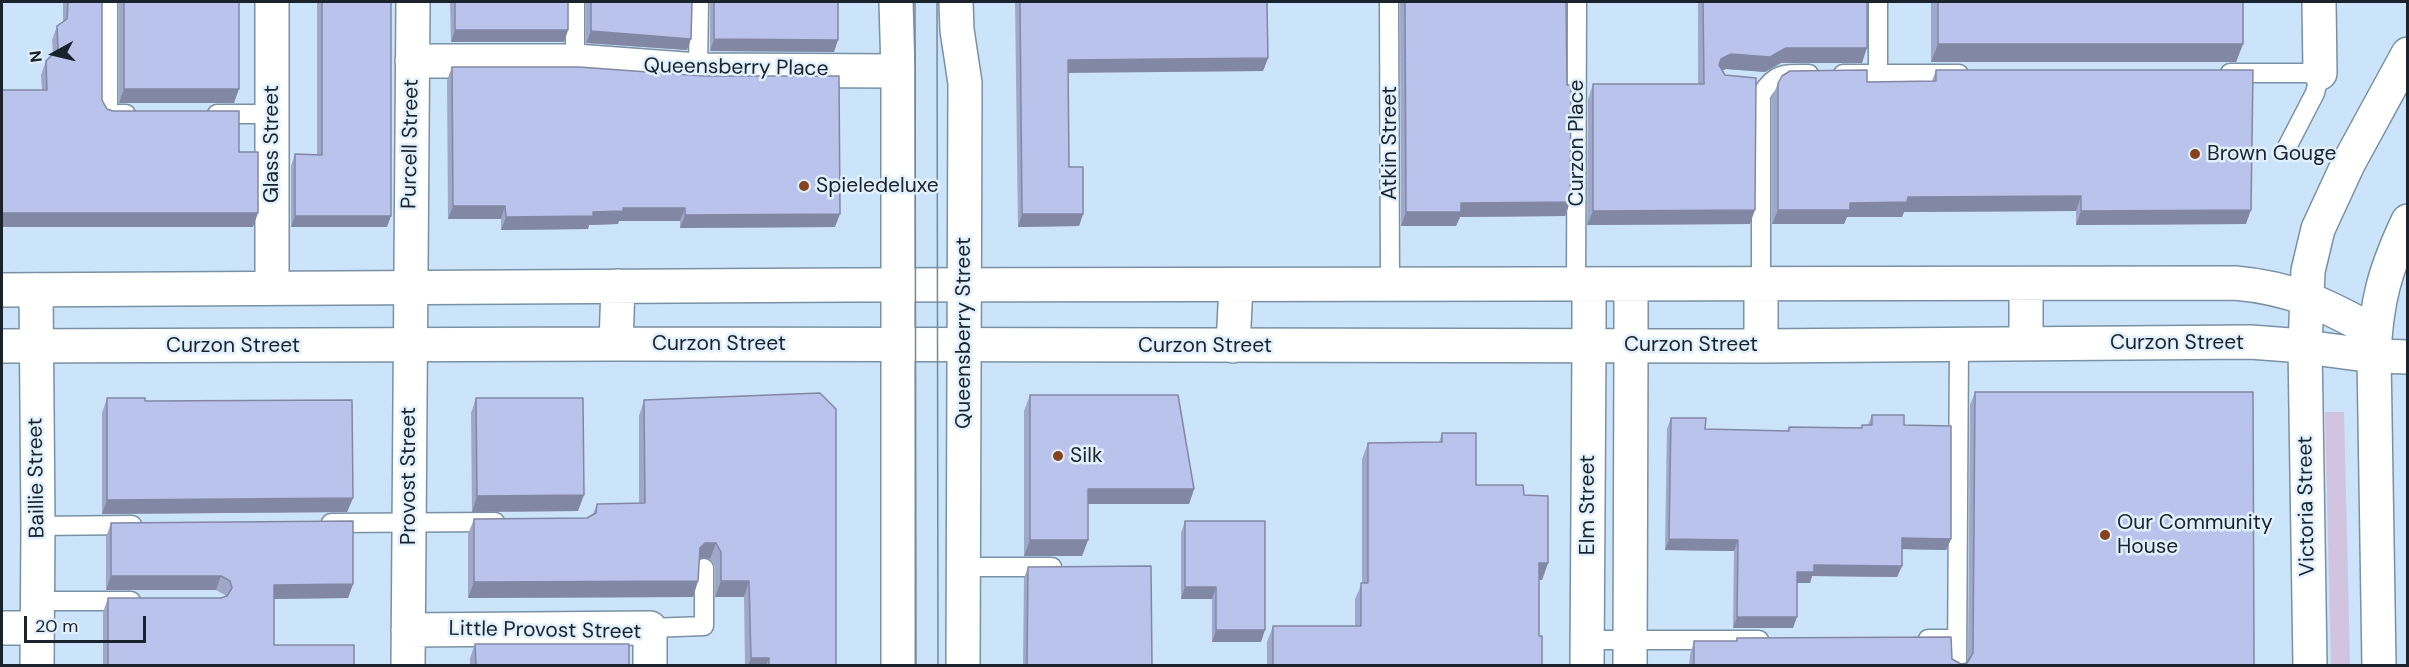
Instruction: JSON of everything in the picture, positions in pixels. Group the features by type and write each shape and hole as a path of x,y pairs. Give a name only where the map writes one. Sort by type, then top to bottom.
{"main road":[{"name":"Glass Street","path":"272,2 272,287"},
{"name":"Purcell Street","path":"410,286 413,2"},
{"path":"896,2 898,666"},
{"name":"Queensberry Street","path":"956,2 957,30 965,83 963,666"},
{"path":"2319,2 2320,73"},
{"name":"Victoria Street","path":"2310,666 2304,346 2310,260 2318,230 2348,164 2408,54"},
{"name":"Queensberry Place","path":"412,62 574,61 698,70 898,70"},
{"path":"2379,666 2374,344 2380,291 2387,268 2408,220"},
{"name":"Curzon Street","path":"2,290 410,286 2235,283 2268,286 2306,297 2374,344 2408,357"},
{"name":"Elm Street","path":"1583,284 1589,345 1587,653"},
{"name":"Elm Street","path":"1630,653 1631,284"},
{"path":"1233,346 1236,285"},
{"path":"1761,285 1761,346"},
{"path":"2026,285 2026,344"},
{"name":"Provost Street","path":"408,666 410,286"},
{"path":"616,344 618,286"},
{"name":"Baillie Street","path":"36,290 37,666"},
{"name":"Curzon Street","path":"2,346 616,344 1761,346 2250,342 2304,346 2374,344"},
{"path":"2,628 37,615"},
{"name":"Little Provost Street","path":"408,630 650,628 650,666"}],"lane":[{"path":"108,2 108,114 143,114"},
{"path":"574,61 575,2"},
{"path":"698,70 699,2"},
{"name":"Atkin Street","path":"1389,2 1390,285"},
{"name":"Curzon Place","path":"1577,2 1583,284"},
{"path":"1878,2 1878,74"},
{"path":"2215,73 2320,73 2315,93 2284,151"},
{"path":"1761,285 1761,95 1768,83 1781,74 1982,74"},
{"path":"1747,82 1768,83"},
{"path":"201,114 272,114"},
{"path":"1957,666 1959,344"},
{"path":"309,524 514,522"},
{"path":"38,526 155,525"},
{"path":"964,567 1069,567"},
{"path":"650,628 704,626 704,568"},
{"path":"37,615 150,601"},
{"path":"1909,639 1957,639"},
{"path":"1587,653 1630,653 1778,640"}],"shaded area":[{"path":"2325,412 2344,412 2350,665 2331,665"}],"building":[{"path":"68,2 102,2 102,100 107,109 113,111 239,111 239,152 258,152 258,213 2,213 2,90 47,90 46,61 58,49 57,26 67,19"},
{"path":"124,2 239,2 239,89 124,89"},
{"path":"322,2 391,2 391,216 295,216 295,154 322,155"},
{"path":"455,2 568,2 568,30 455,30"},
{"path":"591,2 692,2 691,39 591,31"},
{"path":"714,2 838,2 838,40 714,39"},
{"path":"1020,2 1267,2 1268,58 1068,60 1069,167 1083,167 1083,214 1022,214"},
{"path":"1405,2 1566,2 1567,85 1571,85 1570,202 1461,203 1461,212 1406,212"},
{"path":"1703,2 1867,2 1867,48 1786,48 1770,57 1731,54 1721,59 1719,65 1725,75 1756,78 1755,210 1593,211 1593,84 1704,84"},
{"path":"1938,2 2243,2 2243,44 1938,44"},
{"path":"452,67 579,67 703,76 839,76 840,214 685,215 685,208 623,208 623,211 593,212 593,216 506,217 505,206 453,206"},
{"path":"1867,70 1867,82 1936,81 1936,70 2253,70 2251,210 2081,211 2081,196 1908,197 1907,202 1850,203 1850,210 1778,210 1778,83 1782,76 1790,71"},
{"name":"Our Community House","path":"1975,392 2253,392 2254,666 1694,666 1694,641 1737,641 1737,638 1951,637 1952,659 1961,664 1967,663 1973,653"},
{"path":"820,393 836,409 836,666 769,666 769,658 751,658 749,581 721,581 721,552 716,543 705,543 700,548 698,581 474,582 474,519 587,518 596,513 597,504 645,503 644,400"},
{"path":"1030,395 1178,395 1194,489 1088,489 1088,540 1030,540"},
{"path":"107,398 145,398 145,401 352,400 353,498 107,500"},
{"path":"476,398 583,398 584,495 477,496"},
{"path":"1872,415 1904,415 1904,425 1951,426 1951,539 1902,538 1902,566 1814,565 1814,572 1797,572 1797,617 1737,617 1738,540 1669,539 1671,418 1706,418 1705,429 1789,431 1789,427 1862,428 1862,425 1872,425"},
{"path":"1442,433 1476,433 1476,485 1523,485 1524,495 1548,496 1548,563 1539,563 1539,636 1542,636 1542,666 1273,666 1273,626 1361,626 1361,583 1368,583 1368,443 1442,442"},
{"path":"353,521 353,584 274,585 274,645 354,645 354,666 108,666 108,598 221,598 227,596 232,588 230,581 221,576 111,576 111,523"},
{"path":"1185,521 1265,521 1265,630 1216,630 1216,587 1185,587"},
{"path":"1151,566 1152,666 1027,666 1028,567"},
{"path":"475,644 629,644 629,666 476,666"}],"tram line":[{"path":"915,2 916,666"},
{"path":"937,2 938,666"}],"place":[{"name":"Brown Gouge","path":"2195,154"},
{"name":"Spieledeluxe","path":"804,186"},
{"name":"Silk","path":"1058,456"},
{"name":"Our Community House","path":"2105,535"}]}
